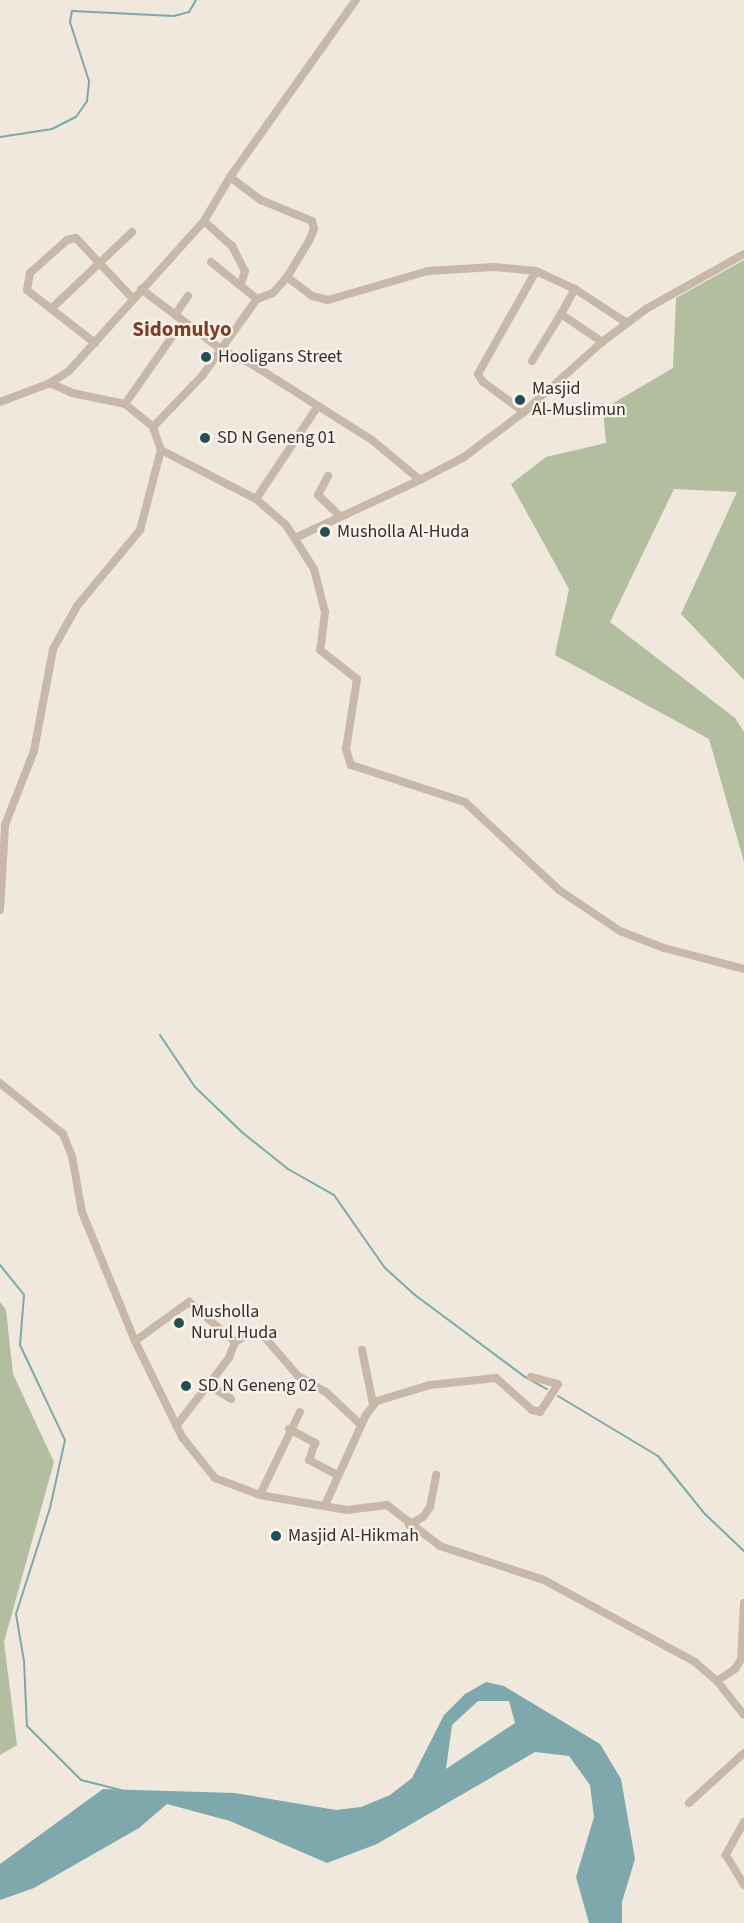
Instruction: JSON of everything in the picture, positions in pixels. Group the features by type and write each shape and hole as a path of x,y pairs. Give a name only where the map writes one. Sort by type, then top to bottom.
{"street":[{"path":"0,402 50,383 69,371 204,221 230,177 356,0"},
{"path":"153,427 222,350 257,298 273,293 287,278 312,235 312,221 261,200 230,177"},
{"path":"204,221 232,246 245,271 241,284"},
{"path":"51,309 96,263 132,232"},
{"path":"95,343 26,288 30,273 73,238 81,241 96,263 133,299"},
{"path":"295,538 464,457 525,412 602,342 627,323 744,254"},
{"path":"211,262 257,298"},
{"path":"287,278 312,297 328,300 395,278 444,268 494,267 536,271 575,289 627,323"},
{"path":"525,412 483,382 478,374 536,271"},
{"path":"141,289 222,350 372,440 420,480"},
{"path":"532,361 575,289"},
{"path":"175,315 188,296"},
{"path":"561,314 602,342"},
{"path":"125,404 183,321"},
{"path":"0,910 5,825 34,751 53,649 77,606 140,530 161,450 153,427 125,404 72,393 50,383"},
{"path":"256,499 318,406"},
{"path":"161,450 256,499 295,538 314,569 324,602 320,650 357,679 346,749 351,765 465,802 559,890 620,931 664,948 744,969"},
{"path":"328,476 318,495 340,516"},
{"path":"0,1083 63,1134 72,1156 82,1212 135,1341 176,1426 193,1453 215,1478 260,1494 356,1510 383,1503 409,1526 453,1552 544,1580 695,1662 717,1681 744,1715"},
{"path":"135,1341 189,1302 235,1342"},
{"path":"176,1426 210,1385 235,1342 252,1332 262,1334 298,1376 328,1394 361,1425"},
{"path":"362,1350 374,1404"},
{"path":"325,1505 361,1425 374,1404 402,1391 496,1378 532,1410 540,1412 558,1384 531,1377"},
{"path":"210,1385 231,1399"},
{"path":"260,1494 289,1429 300,1412"},
{"path":"289,1429 315,1443 309,1460 337,1475"},
{"path":"409,1526 423,1517 430,1507 436,1475"},
{"path":"717,1681 735,1669 741,1659 744,1603"},
{"path":"689,1803 744,1753"},
{"path":"744,1822 726,1855 744,1885"}],"green space":[{"path":"744,260 744,680 681,614 737,492 674,489 610,622 735,718 744,732 744,862 709,739 555,655 569,589 511,484 546,457 606,443 603,409 673,368 676,298"},
{"path":"0,1302 6,1310 13,1374 54,1462 4,1642 17,1745 0,1755"}],"water":[{"path":"486,1682 504,1686 600,1744 621,1779 635,1859 622,1902 622,1923 589,1923 576,1877 594,1817 590,1785 569,1756 535,1752 377,1844 327,1863 230,1821 167,1804 139,1828 34,1888 0,1900 0,1864 103,1789 235,1793 336,1810 361,1807 390,1795 412,1778 444,1715 465,1694","holes":["478,1701 509,1701 515,1723 446,1769 452,1725"]}],"waterway":[{"path":"0,137 52,129 76,117 87,101 89,81 70,22 72,11 174,16 189,12 196,0"},
{"path":"160,1035 195,1087 243,1133 288,1169 334,1195 385,1268 415,1295 525,1377 547,1389"},
{"path":"0,1265 24,1295 20,1345 65,1440 50,1508 16,1614 24,1661 27,1726 81,1780 121,1790"},
{"path":"558,1396 658,1456 705,1514 744,1551"}],"place":[{"name":"Hooligans Street","path":"206,357"},
{"name":"Masjid Al-Muslimun","path":"520,400"},
{"name":"SD N Geneng 01","path":"205,438"},
{"name":"Musholla Al-Huda","path":"325,532"},
{"name":"Musholla Nurul Huda","path":"179,1323"},
{"name":"SD N Geneng 02","path":"186,1386"},
{"name":"Masjid Al-Hikmah","path":"276,1536"}],"district":[{"name":"Sidomulyo","path":"182,329"}]}
